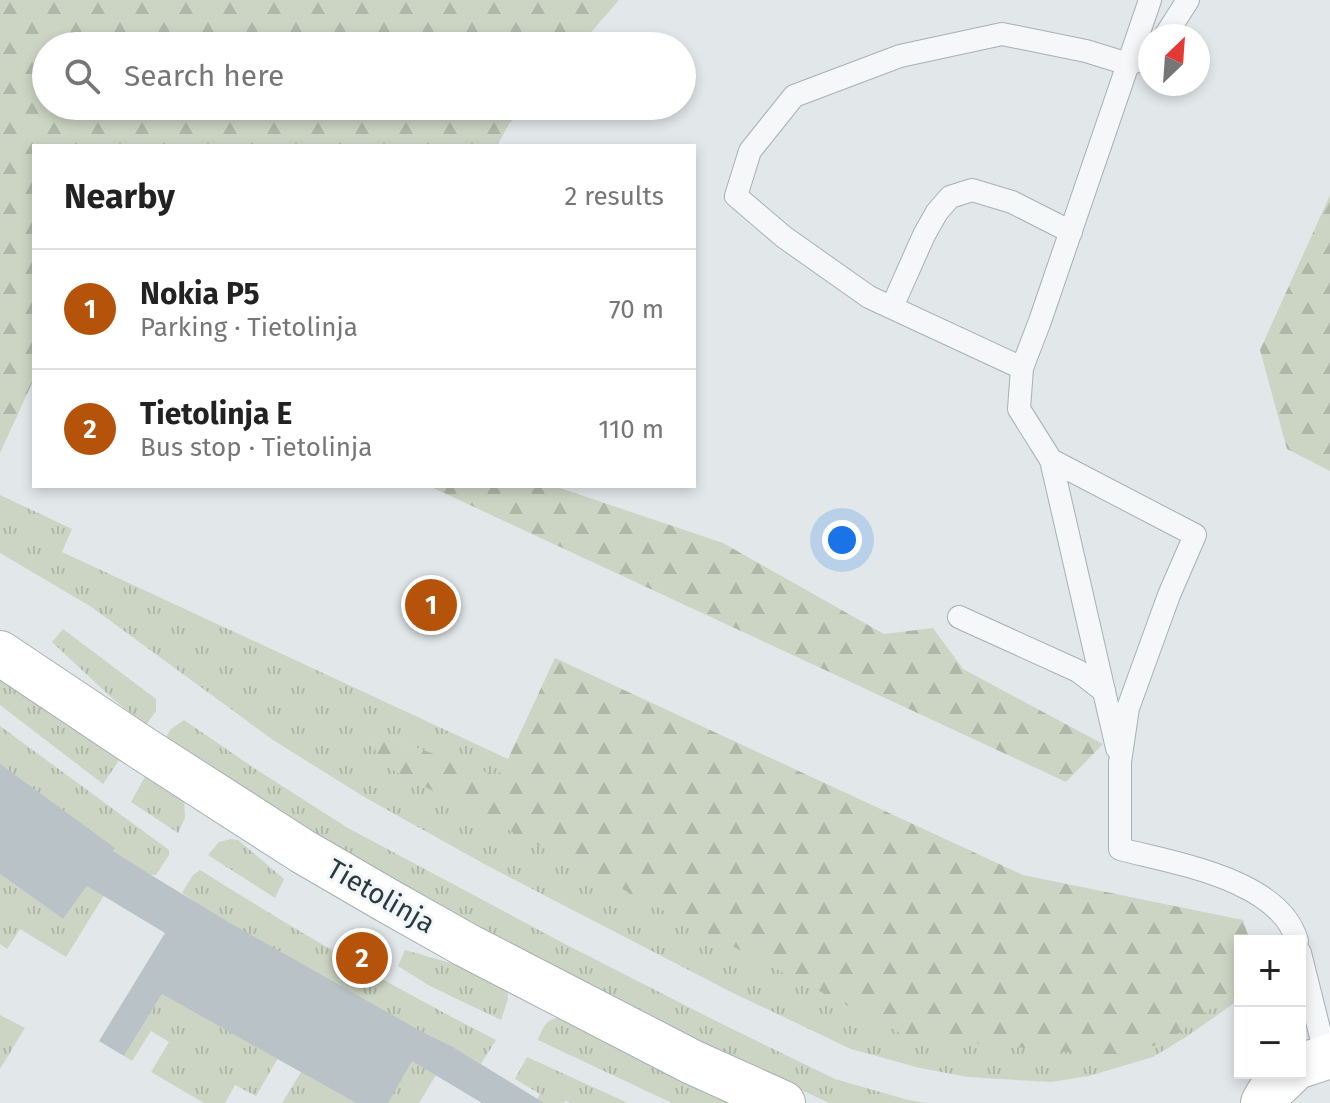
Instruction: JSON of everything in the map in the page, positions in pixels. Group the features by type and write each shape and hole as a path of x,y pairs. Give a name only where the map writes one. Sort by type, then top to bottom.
{"street":[{"name":"Tietolinja","path":"0,653 302,851 466,945 692,1062 783,1103"}],"lane":[{"path":"1120,762 1051,460 1019,409 1022,368 1150,0"},
{"path":"1173,24 1188,0"},
{"path":"1022,368 869,297 784,237 736,196 750,151 794,96 900,56 1002,34 1086,51 1128,64 1138,61"},
{"path":"892,307 924,235 950,197 972,190 1012,202 1071,232"},
{"path":"1051,460 1195,535 1169,595 1128,708 1120,762 1120,849 1224,877 1262,896 1278,908 1295,935"},
{"path":"959,617 1078,671 1104,691"}],"green space":[{"path":"0,0 619,0 591,32 32,32 32,120 513,120 498,144 32,144 32,383 0,453"},
{"path":"1330,195 1330,471 1287,449 1260,350"},
{"path":"433,488 560,488 723,543 884,634 933,628 963,669 1103,744 1066,782"},
{"path":"0,495 72,529 62,552 508,759 497,777 383,736 374,745 1222,1000 1234,993 1234,1003 1153,1057 1089,1076 1051,1082 968,1077 920,1068 851,1049 731,992 486,865 366,798 273,740 90,606 0,553"},
{"path":"63,629 156,699 156,711 146,725 52,642"},
{"path":"555,658 1023,875 1243,920 1248,935 1234,935 1234,993 1166,1043 1109,1056 908,1037 379,763 374,745 383,736 497,776"},
{"path":"0,680 121,757 103,784 0,705"},
{"path":"184,720 348,828 565,944 835,1079 927,1103 829,1103 702,1043 477,925 335,847 239,789 166,737"},
{"path":"0,726 169,850 156,875 126,860 66,957 20,929 7,949 0,944 0,874 63,919 114,849 0,765"},
{"path":"147,773 184,798 185,818 178,833 131,802"},
{"path":"238,840 284,879 275,898 208,855 219,842"},
{"path":"200,870 346,958 496,1040 481,1064 453,1047 419,1103 388,1103 278,1058 256,1096 235,1085 225,1103 204,1103 151,1072 169,1042 151,1031 132,1061 124,1056 212,913 182,893 193,875"},
{"path":"405,950 468,968 507,987 508,999 501,1020 430,986 398,966"},
{"path":"0,1015 25,1028 0,1069"},
{"path":"563,1017 733,1103 672,1103 538,1040 546,1024"},
{"path":"527,1057 628,1103 535,1103 540,1094 515,1079"},
{"path":"301,1072 356,1103 282,1103"}],"building":[{"path":"0,764 115,848 113,851 151,875 230,923 453,1047 544,1103 482,1103 412,1061 388,1103 356,1103 162,994 124,1056 99,1041 165,933 87,886 63,919 0,874"}],"place":[{"name":"Nokia P5","path":"431,605"},
{"name":"Tietolinja E","path":"362,958"}]}
